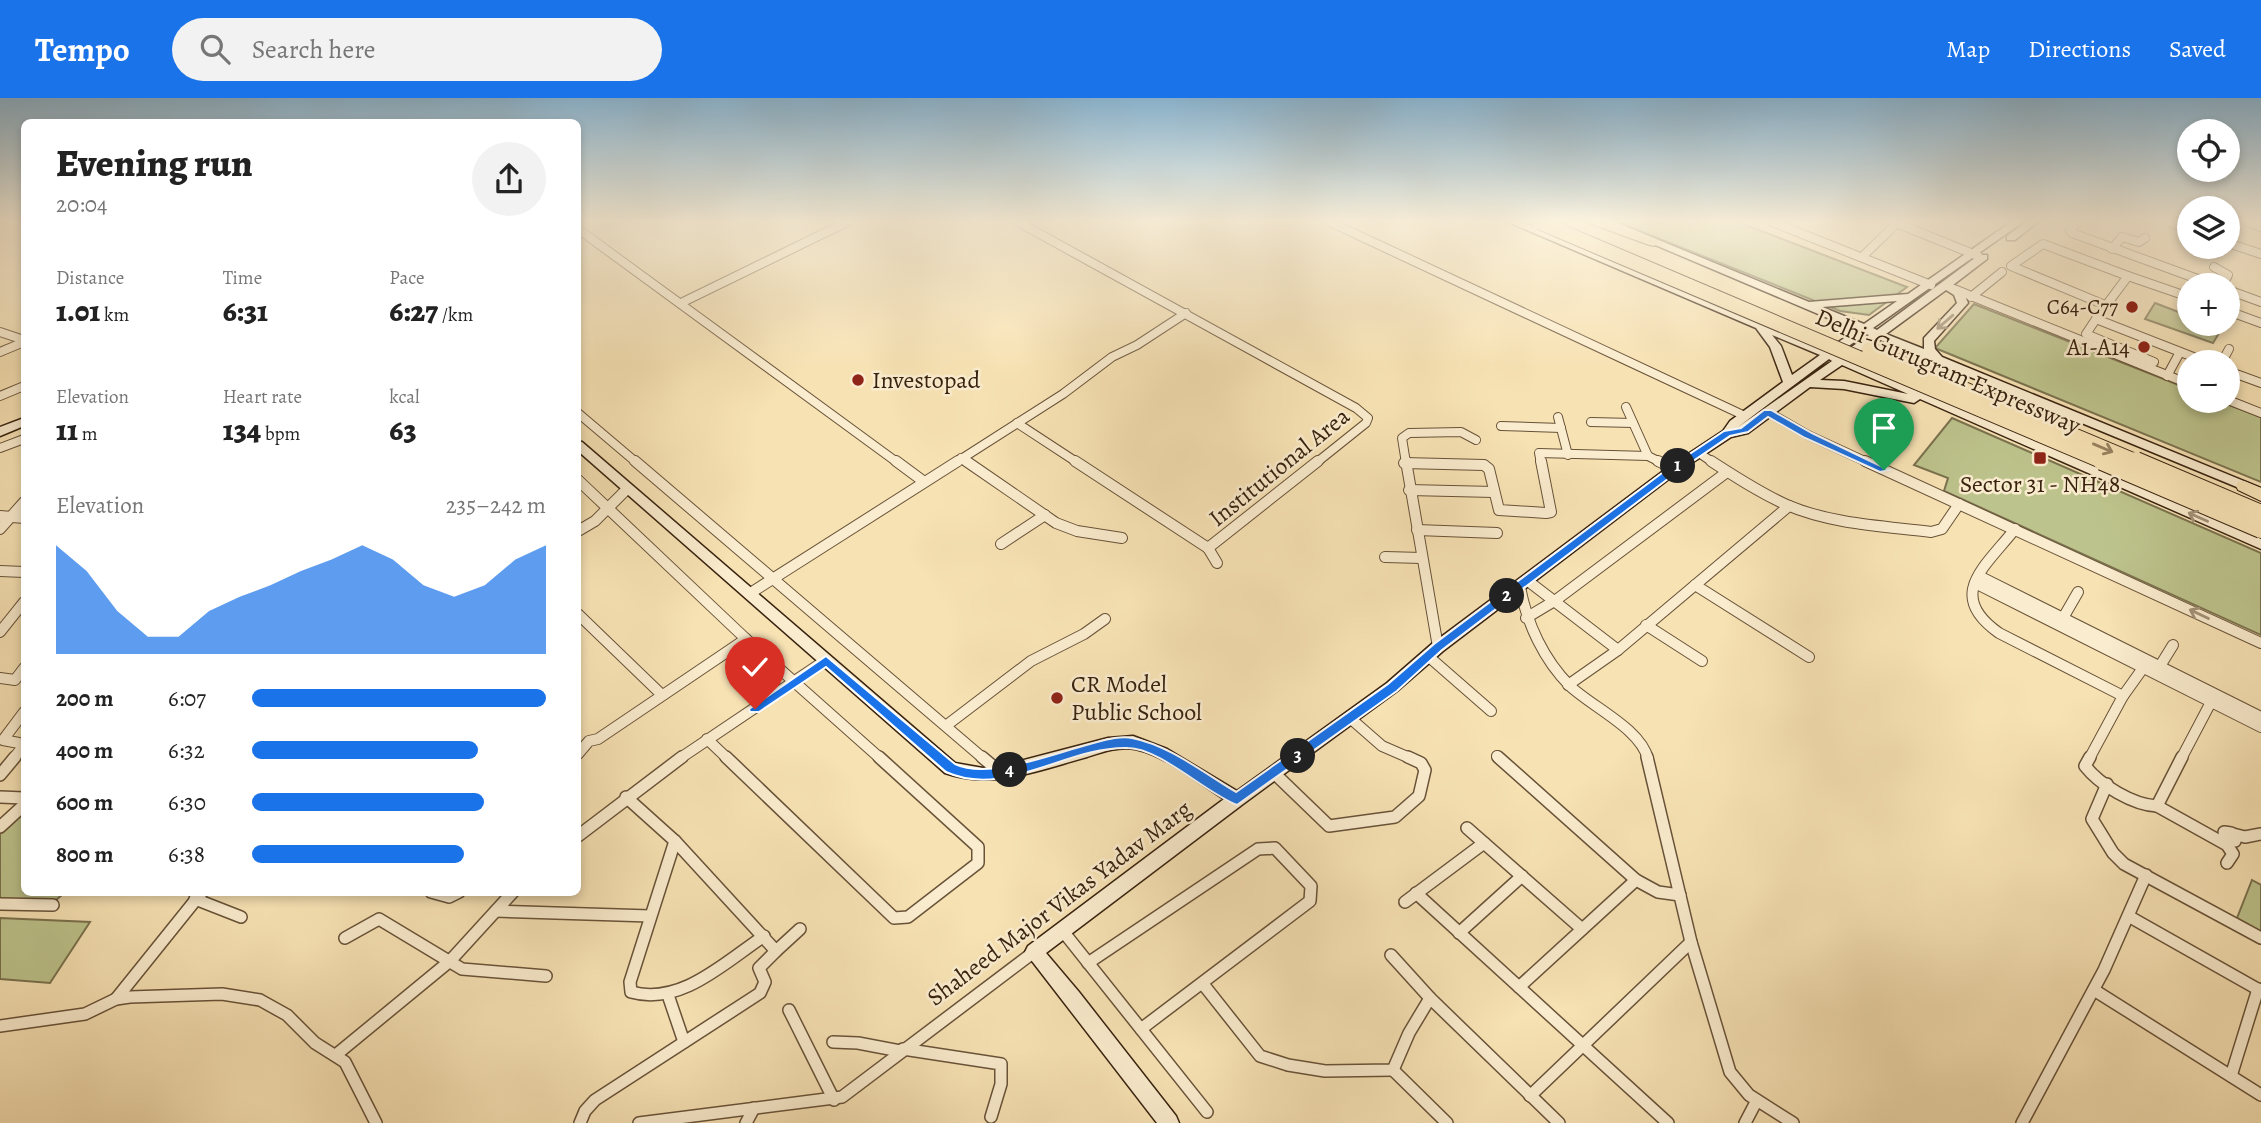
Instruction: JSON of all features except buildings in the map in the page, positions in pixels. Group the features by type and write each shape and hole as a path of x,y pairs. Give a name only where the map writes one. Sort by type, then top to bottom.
{"highway":[{"name":"Delhi-Gurugram Expressway","path":"1651,270 2261,529"},
{"name":"Delhi-Gurugram Expressway","path":"1680,270 2261,514"},
{"path":"2244,486 2261,494"}],"main road":[{"path":"1627,270 1841,360 2261,544"},
{"path":"1722,270 2244,486"},
{"name":"Shaheed Major Vikas Yadav Marg","path":"1887,320 1913,297 1956,270"},
{"name":"Shaheed Major Vikas Yadav Marg","path":"1727,434 1744,430 1808,383 1829,355 1947,286 1964,270"},
{"path":"1942,360 1930,350 1928,340 1963,303 1959,293 1947,286"},
{"path":"1809,305 1913,297"},
{"path":"1842,319 1887,320 1917,350"},
{"path":"1756,324 1776,348 1789,383"},
{"name":"Shaheed Major Vikas Yadav Marg","path":"1034,952 1237,799 1392,687 1433,651 1674,469 1727,434 1745,416 1789,383 1841,360 1871,331"},
{"path":"1799,342 1809,353 1817,369 1877,376"},
{"path":"1808,383 1844,385 1943,405"},
{"path":"0,423 21,414"},
{"path":"0,432 21,423"},
{"path":"581,452 950,768 965,775 1001,773 1100,747 1130,742 1156,751 1237,799"},
{"path":"1034,952 1073,998 1169,1123"}],"street":[{"path":"635,270 923,481"},
{"path":"681,303 749,270"},
{"name":"Institutional Area","path":"1017,423 1208,548 1366,423 1368,418 1356,408 1106,270"},
{"path":"1432,270 1745,416"},
{"path":"1894,270 1931,285"},
{"path":"2018,270 2105,305"},
{"path":"2112,270 2177,294"},
{"path":"1971,297 2002,272"},
{"path":"2128,276 2086,334 2154,362"},
{"path":"1947,286 2177,378"},
{"path":"2240,294 2261,302"},
{"path":"749,594 1068,390 1112,356 1137,345 1186,313"},
{"path":"2240,315 2261,323"},
{"path":"2096,319 2177,351"},
{"path":"0,332 21,340"},
{"path":"0,352 21,342"},
{"path":"2168,374 2173,372 2177,364"},
{"path":"2240,375 2261,383"},
{"path":"0,396 21,387"},
{"path":"2240,405 2261,413"},
{"path":"1626,407 1648,456"},
{"path":"1768,412 1808,435 2261,643"},
{"path":"581,416 1001,773"},
{"path":"1558,417 1568,455"},
{"path":"1591,422 1633,423"},
{"path":"1501,426 1561,428"},
{"path":"1476,440 1461,432 1404,434 1402,438 1404,463 1422,558 1433,651 1491,711"},
{"path":"0,448 21,440"},
{"path":"1404,463 1484,464 1489,469 1499,510 1549,513 1538,455 1541,453 1648,456 1674,469"},
{"path":"1699,453 1727,472 1789,506 1849,522 1931,532 1942,529 1959,504"},
{"path":"961,458 1067,527 1122,538"},
{"path":"1526,618 1556,600 1727,472"},
{"path":"581,483 746,639 978,847 978,863 908,916 900,919 888,915 707,739"},
{"path":"581,530 627,489"},
{"path":"1409,490 1494,492"},
{"path":"0,529 21,506"},
{"path":"1568,685 1618,650 1789,506"},
{"path":"1001,544 1045,515"},
{"path":"0,516 21,517"},
{"path":"2015,529 1977,580 1968,601 1974,614 1986,626 2123,696"},
{"path":"1417,530 1497,533"},
{"path":"1208,548 1217,563"},
{"path":"1385,557 1422,558"},
{"path":"0,571 21,572"},
{"path":"1977,580 2063,618 2261,717"},
{"path":"1977,580 2261,727"},
{"path":"1618,650 1556,600 1524,584 1526,618 1568,685 1628,730 1646,752 1691,942 1730,1072 1737,1085 1756,1102 1793,1123"},
{"path":"1695,585 1809,657"},
{"path":"2063,618 2078,592"},
{"path":"0,632 21,607"},
{"path":"581,617 662,695"},
{"path":"947,725 1031,661 1084,634 1105,619"},
{"path":"1646,625 1702,661"},
{"path":"581,750 589,741 746,639"},
{"path":"2160,666 2173,645"},
{"path":"581,834 626,797 707,739 826,660"},
{"path":"2143,668 2123,696 2085,766 2091,775 2146,806 2157,806 2229,840 2261,834"},
{"path":"0,678 15,680 21,672"},
{"path":"2157,806 2211,702"},
{"path":"21,716 3,740 19,743 21,746"},
{"path":"1274,772 1329,826 1395,817 1419,796 1425,770 1421,763 1382,746 1350,718"},
{"path":"0,775 21,749"},
{"path":"1497,755 1636,880 1658,892 1679,895"},
{"path":"2107,784 2092,815 2093,824 2118,859 2261,938"},
{"path":"0,797 21,798"},
{"path":"626,797 675,841 776,951"},
{"path":"0,827 21,808"},
{"path":"1467,828 1582,929"},
{"path":"2227,863 2233,854 2229,840"},
{"path":"675,841 630,982 631,992 642,996 668,995 693,984 764,936"},
{"path":"1405,902 1484,843"},
{"path":"1088,963 1258,849 1275,848 1311,886 1310,901 1141,1029"},
{"path":"2022,1123 2094,990 2130,916 2146,875"},
{"path":"1459,933 1522,876"},
{"path":"1518,987 1636,880"},
{"path":"1416,893 1668,1123"},
{"path":"116,999 198,896 241,917"},
{"path":"337,1054 450,961 509,896"},
{"path":"0,904 53,905"},
{"path":"496,911 650,916"},
{"path":"2130,916 2259,990 2231,1076"},
{"path":"345,937 379,919 462,969 546,976"},
{"path":"580,1123 590,1104 760,993 765,982 759,968 800,929"},
{"path":"1062,930 1207,1112"},
{"path":"1530,1096 1691,942"},
{"name":"Shaheed Major Vikas Yadav Marg","path":"639,1123 834,1100 850,1092 901,1050 1034,952"},
{"path":"1391,955 1430,998 1559,1123"},
{"path":"1203,984 1260,1056 1291,1066 1374,1072 1393,1070"},
{"path":"2094,990 2261,1095"},
{"path":"0,1036 6,1025 85,1014 116,999 222,994 244,996 260,1000 287,1015 315,1043 337,1054 345,1062 376,1123"},
{"path":"668,995 684,1042"},
{"path":"1393,1070 1413,1026 1430,998"},
{"path":"789,1010 834,1100"},
{"path":"833,1042 994,1060 1002,1064 1001,1084 991,1118"},
{"path":"1393,1070 1447,1123"},
{"path":"1745,1123 1756,1102"},
{"path":"746,1123 754,1108"}],"green space":[{"path":"1737,270 1862,270 1907,287 1869,315 1840,311"},
{"path":"2155,303 2177,311 2177,330 2145,319"},
{"path":"1974,304 2177,384 2177,413 2240,413 2240,409 2261,417 2261,482 1935,348"},
{"path":"2193,336 2217,336 2213,343"},
{"path":"1952,418 2261,553 2261,635 1944,491 1948,478 1914,465"},
{"path":"21,809 21,896 61,896 54,902 0,901 0,828"},
{"path":"2252,880 2261,885 2261,932 2237,918"},
{"path":"0,918 90,922 50,983 0,979"}],"place":[{"name":"C64-C77","path":"2132,307"},
{"name":"A1-A14","path":"2144,347"},
{"name":"Investopad","path":"858,380"},
{"name":"Sector 31 - NH48","path":"2040,458"},
{"name":"CR Model Public School","path":"1057,698"}],"route":[{"path":"755,709 826,660 950,768 965,775 1001,773 1100,747 1130,742 1156,751 1237,799 1392,687 1438,647 1674,469 1727,434 1744,430 1768,412 1808,435 1884,470"}]}
